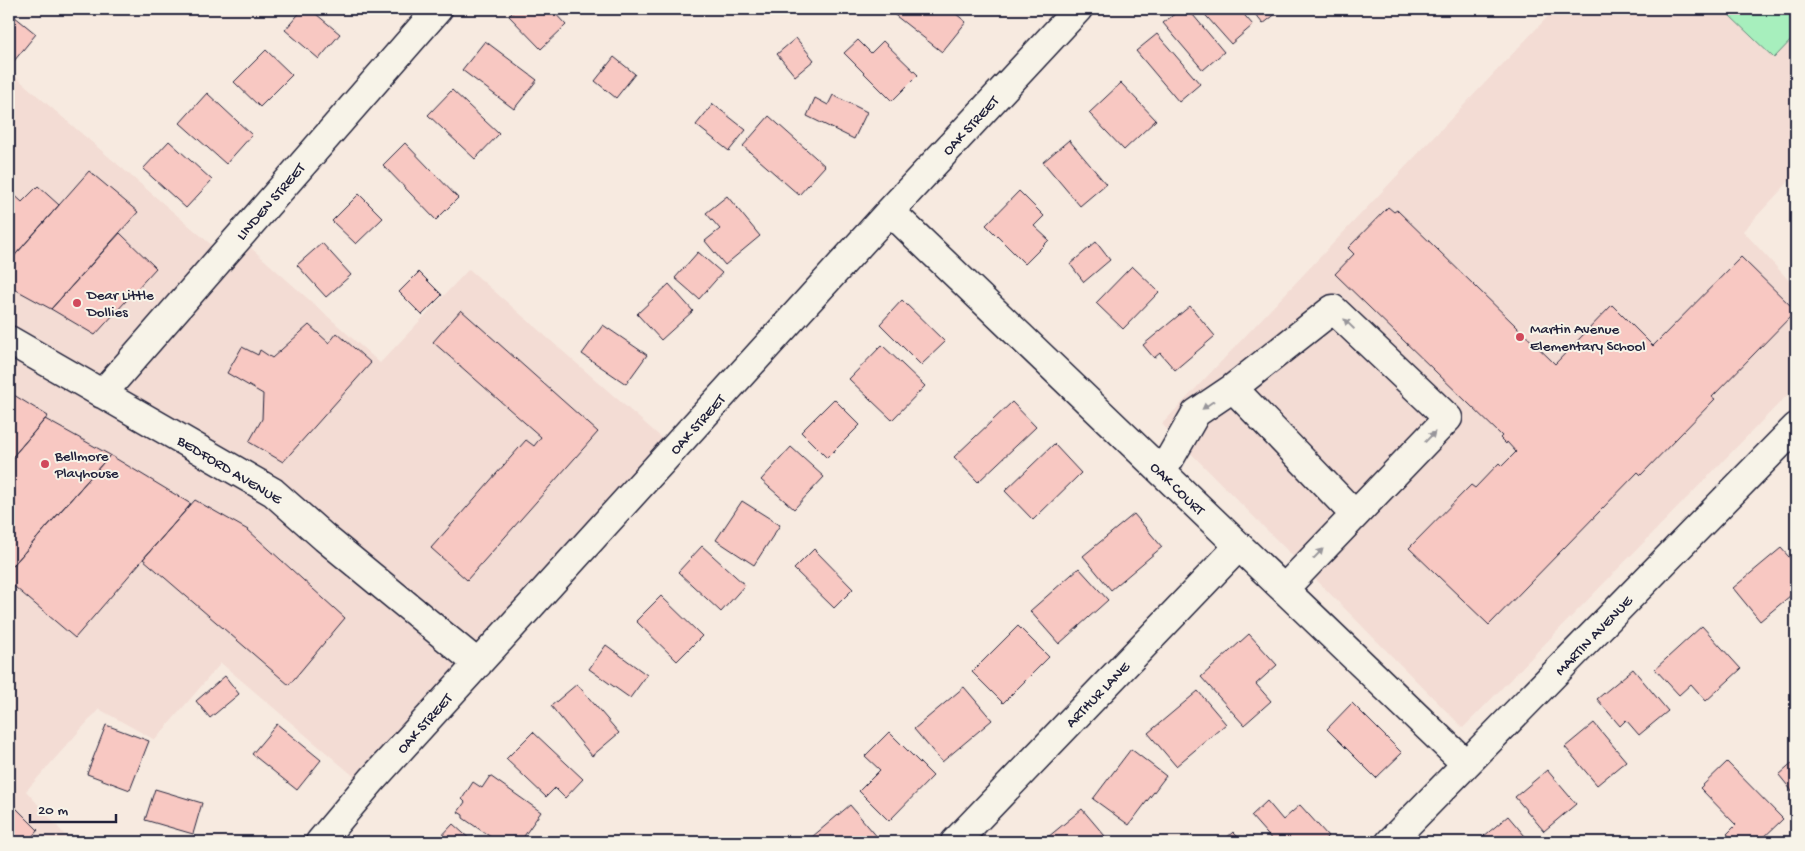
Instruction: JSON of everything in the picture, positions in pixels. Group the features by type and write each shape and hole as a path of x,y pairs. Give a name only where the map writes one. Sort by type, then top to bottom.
{"street":[{"name":"LINDEN STREET","path":"102,394 438,9"},
{"name":"OAK STREET","path":"320,842 372,780 890,212 1078,9"},
{"name":"OAK COURT","path":"890,212 1466,764"},
{"path":"1162,472 1196,413 1233,388 1333,309 1448,418 1284,589"},
{"name":"BEDFORD AVENUE","path":"9,340 273,492 325,538 478,664"},
{"path":"1233,388 1355,516"},
{"name":"MARTIN AVENUE","path":"1390,842 1796,427"},
{"name":"ARTHUR LANE","path":"955,842 1239,546"}],"shaded area":[{"name":"Martin Avenue Elementary School","path":"1555,9 1796,9 1796,174 1743,231 1796,288 1796,386 1463,728 1162,424"},
{"path":"11,73 214,247 232,231 380,363 469,269 671,446 363,784 221,663 155,740 99,709 26,791 71,842 9,842 9,75"}],"green space":[{"path":"1735,9 1796,9 1796,35 1774,58 1729,15"}],"building":[{"path":"303,9 310,9 340,34 319,59 285,30"},
{"path":"516,9 551,9 566,25 541,49 509,16"},
{"path":"887,9 950,9 966,22 942,52"},
{"path":"1181,9 1188,9 1224,52 1203,70 1163,23"},
{"path":"1200,9 1239,9 1253,25 1231,44"},
{"path":"1251,9 1282,9 1263,24"},
{"path":"9,12 36,34 14,61 9,57"},
{"path":"1157,34 1200,84 1179,102 1136,51"},
{"path":"796,38 814,60 795,76 777,54"},
{"path":"858,40 871,53 883,41 918,75 892,101 844,53"},
{"path":"485,41 537,80 514,109 462,70"},
{"path":"266,50 292,75 260,107 234,82"},
{"path":"614,57 635,74 616,98 595,81"},
{"path":"1121,83 1156,120 1124,150 1089,113"},
{"path":"452,90 499,134 475,159 428,115"},
{"path":"207,93 252,135 226,164 180,123"},
{"path":"833,95 867,112 854,139 807,116 815,98 828,105"},
{"path":"713,104 746,130 729,151 696,125"},
{"path":"769,116 825,166 799,195 743,146"},
{"path":"1069,140 1106,184 1080,206 1043,162"},
{"path":"169,141 212,180 186,208 143,169"},
{"path":"405,143 458,198 436,220 383,165"},
{"path":"89,171 138,212 51,309 9,286 9,262"},
{"path":"38,186 59,205 9,262 9,190 22,202"},
{"path":"1019,191 1044,216 1034,226 1049,240 1025,264 986,225"},
{"path":"359,194 383,218 356,244 332,221"},
{"path":"727,196 760,236 725,265 705,241 720,229 706,213"},
{"path":"1388,207 1394,212 1397,210 1555,364 1612,305 1653,346 1741,257 1796,311 1712,397 1715,399 1641,475 1638,472 1489,625 1409,548 1471,485 1475,488 1499,463 1502,466 1516,452 1507,442 1506,444 1500,438 1502,436 1335,274 1354,254 1348,248"},
{"path":"120,233 156,268 95,335 51,309"},
{"path":"1096,242 1110,260 1084,282 1070,264"},
{"path":"322,243 351,275 326,297 297,265"},
{"path":"698,252 722,273 699,299 675,278"},
{"path":"1132,266 1159,292 1123,329 1096,303"},
{"path":"419,272 442,295 422,315 399,292"},
{"path":"669,284 693,311 661,340 637,314"},
{"path":"902,300 945,342 921,365 880,324"},
{"path":"1190,306 1215,336 1175,370 1160,353 1154,358 1143,345"},
{"path":"461,310 598,432 467,580 431,548 526,440 534,446 541,437 433,342"},
{"path":"309,325 329,343 337,333 371,363 283,462 249,442 262,419 263,394 227,373 242,347 258,355 260,350 272,358"},
{"path":"603,325 647,355 626,384 582,354"},
{"path":"882,345 925,386 892,420 849,379"},
{"path":"9,392 48,416 9,461"},
{"path":"834,399 860,425 827,458 801,432"},
{"path":"1012,402 1036,427 978,482 954,457"},
{"path":"45,419 110,455 9,570 9,461"},
{"path":"1054,444 1081,473 1033,520 1005,491"},
{"path":"791,447 824,477 794,509 761,480"},
{"path":"110,455 191,504 75,638 9,582 9,570"},
{"path":"195,500 248,530 345,618 289,685 143,559"},
{"path":"742,501 780,525 754,565 716,540"},
{"path":"1134,514 1162,547 1111,590 1083,556"},
{"path":"702,546 745,585 721,612 678,572"},
{"path":"1781,548 1796,565 1796,591 1760,621 1733,588"},
{"path":"814,549 853,589 834,608 794,569"},
{"path":"1079,568 1108,600 1059,644 1030,611"},
{"path":"661,596 702,636 677,661 636,621"},
{"path":"1018,626 1049,657 1003,703 972,672"},
{"path":"1702,626 1741,669 1706,701 1691,684 1679,695 1655,669"},
{"path":"1249,634 1277,665 1256,684 1271,701 1244,725 1201,677"},
{"path":"606,645 647,675 630,698 589,669"},
{"path":"1633,669 1668,711 1639,735 1626,720 1620,726 1597,699"},
{"path":"225,676 239,694 210,718 196,701"},
{"path":"577,684 619,733 592,756 551,706"},
{"path":"964,687 992,720 942,762 914,729"},
{"path":"1198,691 1226,724 1176,766 1148,733"},
{"path":"1352,703 1402,753 1376,778 1327,729"},
{"path":"1594,723 1626,761 1597,785 1565,747"},
{"path":"277,724 321,760 297,790 252,754"},
{"path":"106,725 149,741 130,790 87,774"},
{"path":"533,732 583,779 565,798 555,788 546,797 506,759"},
{"path":"889,732 933,776 889,821 859,791 880,770 865,756"},
{"path":"1131,749 1166,776 1129,825 1093,799"},
{"path":"1727,762 1783,819 1759,842 1736,842 1727,834 1736,825 1700,788"},
{"path":"1796,762 1796,796 1779,775"},
{"path":"1547,770 1576,804 1544,831 1515,797"},
{"path":"490,776 541,812 520,842 498,842 463,818 463,815 458,812 465,802 462,799 473,782 482,788"},
{"path":"155,789 202,803 193,834 145,820"},
{"path":"9,801 38,830 27,842 9,842"},
{"path":"1267,801 1283,820 1300,805 1328,836 1322,842 1274,842 1251,816"},
{"path":"850,805 879,839 876,842 806,842"},
{"path":"1082,809 1110,842 1042,842"},
{"path":"1508,816 1530,842 1477,842"},
{"path":"453,824 473,842 436,842"},
{"path":"1233,832 1243,842 1222,842"}],"place":[{"name":"Dear Little Dollies","path":"77,303"},
{"name":"Martin Avenue Elementary School","path":"1520,337"},
{"name":"Bellmore Playhouse","path":"45,464"}]}
